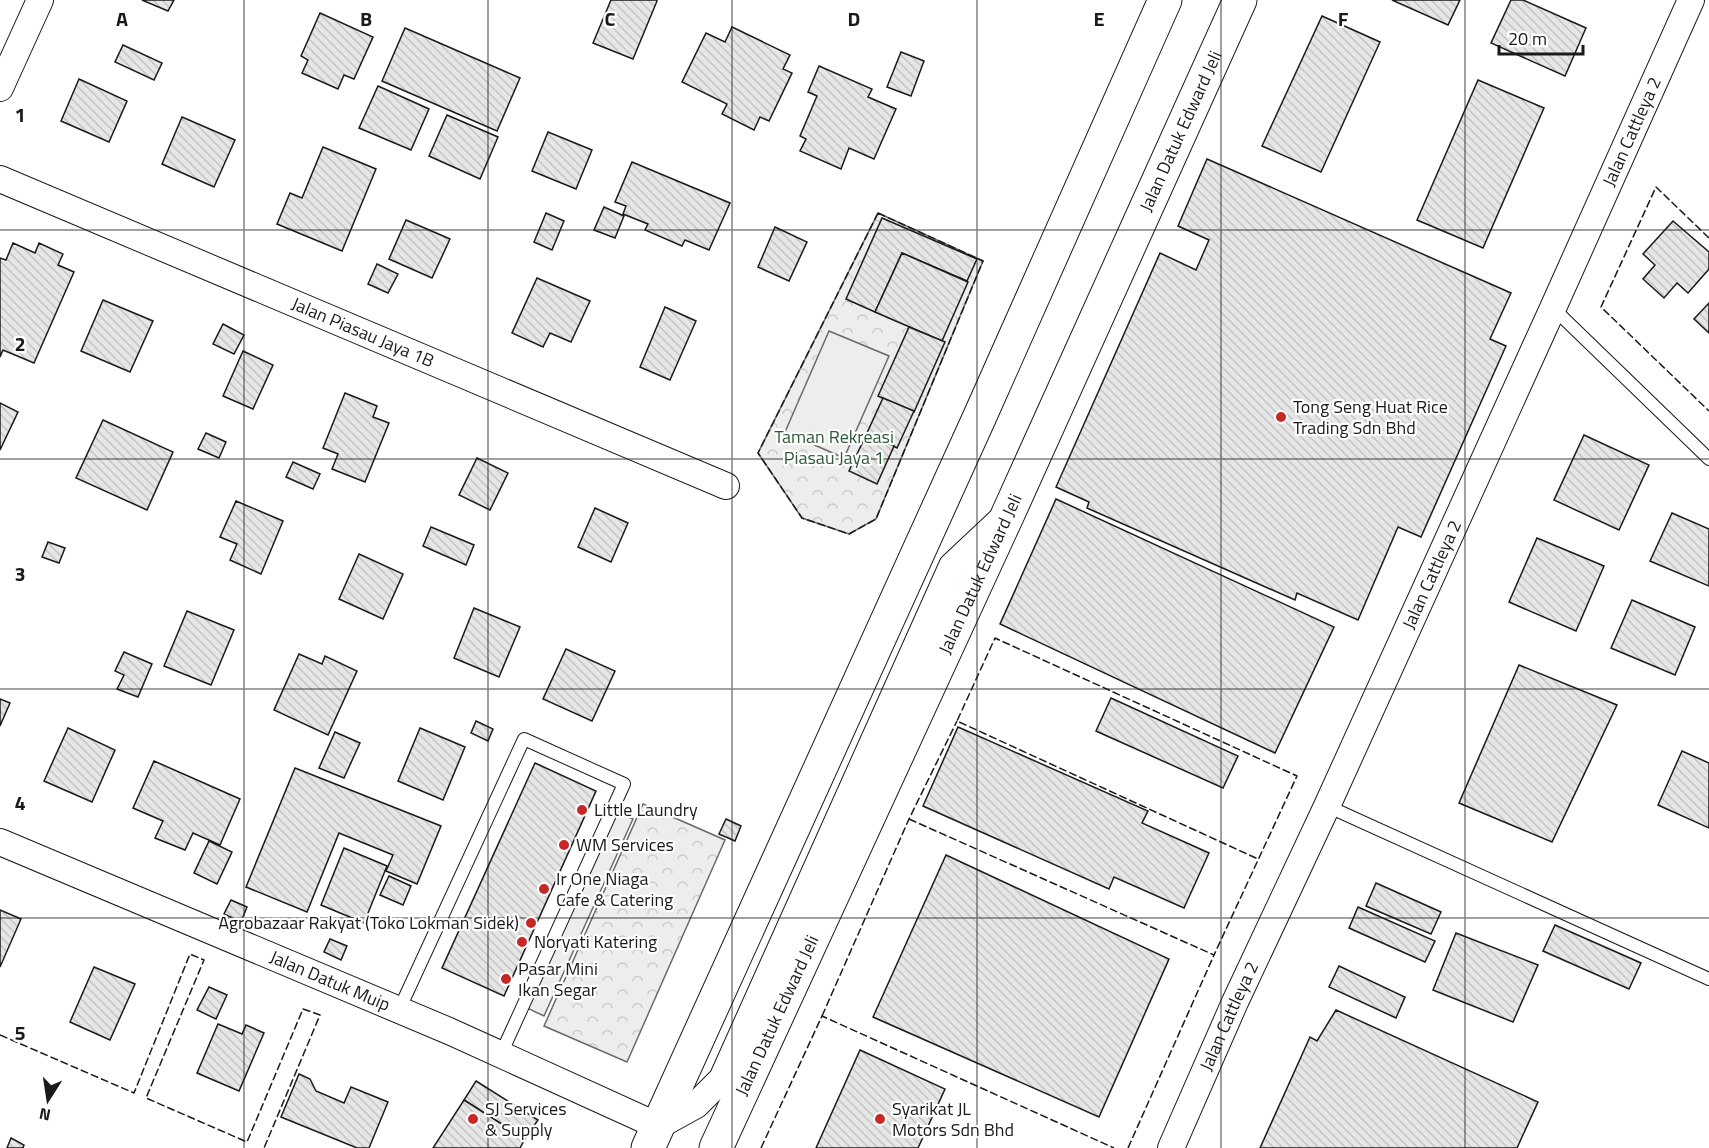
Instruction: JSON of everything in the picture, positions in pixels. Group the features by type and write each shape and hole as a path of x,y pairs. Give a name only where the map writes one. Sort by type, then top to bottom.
{"street":[{"path":"0,88 40,0"},
{"path":"653,1137 980,416 1165,0"},
{"name":"Jalan Datuk Edward Jeli","path":"716,1148 1008,514 1240,0"},
{"name":"Jalan Cattleya 2","path":"1171,1148 1235,1002 1327,806 1553,309 1690,0"},
{"name":"Jalan Piasau Jaya 1B","path":"0,178 726,486"},
{"path":"653,1137 696,1106 722,1079 952,566 1008,514"},
{"name":"Jalan Datuk Muip","path":"0,842 501,1054 653,1137"}],"lane":[{"path":"1553,309 1709,459"},
{"path":"399,1010 524,739 624,784 501,1054"},
{"path":"1327,806 1709,979"}],"green space":[{"name":"Taman Rekreasi Piasau Jaya 1","path":"878,213 983,261 876,519 849,534 802,518 758,453"},
{"path":"643,804 725,840 627,1062 544,1026"}],"shaded area":[{"path":"829,331 889,356 844,458 785,432"},
{"path":"617,812 633,819 544,1016 527,1008"}],"building":[{"path":"142,0 174,0 168,11"},
{"path":"611,0 657,1 633,59 593,43"},
{"path":"1392,0 1460,0 1448,25"},
{"path":"1511,0 1523,0 1586,28 1565,76 1491,43"},
{"path":"320,13 373,37 354,79 344,75 338,89 302,73 308,60 301,56"},
{"path":"1322,16 1380,42 1321,172 1262,146"},
{"path":"732,27 790,55 783,69 792,73 769,121 760,117 754,130 722,114 727,104 682,82 706,33 725,42"},
{"path":"405,28 520,78 497,131 382,81"},
{"path":"123,45 162,63 154,80 115,62"},
{"path":"901,52 924,61 911,96 887,87"},
{"path":"819,66 872,89 868,97 896,109 874,159 849,148 841,169 800,151 806,139 800,136 817,96 808,92"},
{"path":"79,79 127,101 109,142 61,121"},
{"path":"1478,80 1544,108 1483,248 1417,220"},
{"path":"378,86 429,109 411,150 359,128"},
{"path":"447,115 498,137 480,179 429,156"},
{"path":"182,117 235,140 214,187 162,164"},
{"path":"548,132 592,150 576,189 532,171"},
{"path":"323,147 376,169 342,251 277,224 290,193 302,198"},
{"name":"Tong Seng Huat Rice Trading Sdn Bhd","path":"1207,159 1511,293 1490,339 1506,346 1421,537 1398,527 1358,620 1297,593 1295,600 1087,508 1089,502 1056,487 1160,253 1196,270 1209,240 1178,226"},
{"path":"632,162 730,203 709,250 685,240 682,246 645,230 648,224 623,214 626,206 615,202"},
{"path":"604,207 624,216 615,238 594,230"},
{"path":"546,213 564,221 552,250 534,242"},
{"path":"882,218 977,259 967,281 902,253 875,312 846,299"},
{"path":"406,220 450,239 432,278 389,259"},
{"path":"1673,221 1709,252 1709,269 1688,293 1677,283 1664,298 1643,279 1655,265 1643,254"},
{"path":"775,227 807,242 789,281 758,267"},
{"path":"13,243 35,253 39,243 63,254 58,265 74,272 34,363 3,350 0,357 0,258 6,260"},
{"path":"902,253 968,282 942,341 875,312"},
{"path":"377,264 398,274 388,293 368,284"},
{"path":"537,278 590,301 571,342 550,333 543,347 512,333"},
{"path":"103,300 153,321 130,372 81,351"},
{"path":"1709,303 1709,333 1694,319"},
{"path":"665,307 696,321 670,380 640,367"},
{"path":"223,324 244,335 234,354 213,344"},
{"path":"909,327 945,342 914,412 878,396"},
{"path":"243,351 273,365 253,409 223,396"},
{"path":"345,393 377,406 373,417 389,423 365,482 332,469 338,454 323,448"},
{"path":"883,398 914,411 897,448 867,433"},
{"path":"0,403 18,412 0,450"},
{"path":"103,420 173,452 147,510 76,478"},
{"path":"206,433 226,442 219,458 198,449"},
{"path":"867,433 894,446 877,484 849,471"},
{"path":"1584,435 1649,465 1619,530 1554,500"},
{"path":"477,458 508,473 490,510 459,495"},
{"path":"293,462 320,474 313,489 286,477"},
{"path":"1056,499 1334,627 1275,753 1000,624"},
{"path":"236,501 283,521 261,574 230,560 237,544 220,537"},
{"path":"595,508 628,523 611,562 578,547"},
{"path":"1672,513 1709,529 1709,586 1650,561"},
{"path":"431,527 474,545 466,565 423,546"},
{"path":"1537,538 1604,566 1576,631 1509,602"},
{"path":"48,542 65,548 59,563 42,557"},
{"path":"359,554 403,574 383,619 339,599"},
{"path":"1632,600 1695,627 1675,675 1611,648"},
{"path":"474,608 520,627 499,677 454,658"},
{"path":"187,611 234,630 211,685 164,666"},
{"path":"566,649 615,671 592,721 543,699"},
{"path":"124,652 152,664 138,697 117,689 124,675 115,671"},
{"path":"299,654 322,664 325,656 357,671 328,735 274,710"},
{"path":"1519,665 1617,705 1552,842 1459,803"},
{"path":"1111,698 1238,756 1223,788 1096,731"},
{"path":"0,699 10,703 0,726"},
{"path":"476,721 493,729 488,741 471,733"},
{"path":"958,727 1148,811 1142,823 1209,853 1184,908 1114,877 1109,889 923,806"},
{"path":"68,728 115,750 92,802 44,781"},
{"path":"420,728 465,747 443,800 398,781"},
{"path":"335,732 360,743 344,778 319,768"},
{"path":"1682,751 1709,763 1709,828 1658,805"},
{"path":"154,761 240,799 220,845 193,833 185,850 155,838 163,821 133,808"},
{"path":"535,763 596,791 504,996 442,968"},
{"path":"295,768 441,826 417,884 386,871 393,855 339,833 307,912 246,887"},
{"path":"726,819 741,826 735,841 719,834"},
{"path":"209,841 232,852 217,884 194,873"},
{"path":"344,848 387,866 364,923 321,905"},
{"path":"946,855 1169,959 1099,1117 873,1017"},
{"path":"389,876 411,886 403,905 380,895"},
{"path":"1376,883 1441,912 1431,934 1366,906"},
{"path":"231,900 247,907 241,922 224,914"},
{"path":"1358,907 1435,941 1425,962 1349,928"},
{"path":"0,910 21,919 0,967"},
{"path":"1555,925 1641,963 1629,989 1543,951"},
{"path":"1456,933 1538,965 1513,1022 1433,990"},
{"path":"330,939 347,946 341,960 324,952"},
{"path":"1339,966 1405,997 1396,1018 1329,987"},
{"path":"94,967 135,984 110,1040 70,1022"},
{"path":"209,987 227,995 216,1019 197,1010"},
{"path":"1336,1010 1538,1102 1517,1148 1260,1148 1310,1037 1317,1041"},
{"path":"218,1024 242,1034 246,1025 264,1033 239,1091 197,1073"},
{"name":"Syarikat JL Motors Sdn Bhd","path":"860,1050 945,1089 918,1148 816,1148"},
{"path":"299,1074 310,1079 316,1091 344,1103 351,1087 388,1102 369,1148 357,1148 281,1117"},
{"path":"476,1081 538,1120 525,1139 464,1100"},
{"name":"SJ Services & Supply","path":"464,1100 525,1139 520,1148 433,1148"},
{"path":"11,1138 24,1145 23,1148 7,1148"}],"fence":[{"path":"1709,238 1656,187 1601,307 1709,411"},
{"path":"878,213 983,261 876,519 849,534 802,518 758,453 878,213"},
{"path":"909,819 1214,955 1297,776 995,638 957,721 1258,859"},
{"path":"822,1016 909,819 957,721"},
{"path":"0,1035 134,1093 190,954 204,960 146,1098 247,1142 303,1009 320,1015 264,1148"},
{"path":"1128,1148 1214,955"},
{"path":"761,1148 822,1016 1114,1148"}],"place":[{"name":"Tong Seng Huat Rice Trading Sdn Bhd","path":"1281,417"},
{"name":"Little Laundry","path":"582,810"},
{"name":"WM Services","path":"564,845"},
{"name":"Ir One Niaga Cafe & Catering","path":"544,889"},
{"name":"Agrobazaar Rakyat (Toko Lokman Sidek)","path":"531,923"},
{"name":"Noryati Katering","path":"522,942"},
{"name":"Pasar Mini Ikan Segar","path":"506,979"},
{"name":"SJ Services & Supply","path":"473,1119"},
{"name":"Syarikat JL Motors Sdn Bhd","path":"880,1119"}]}
